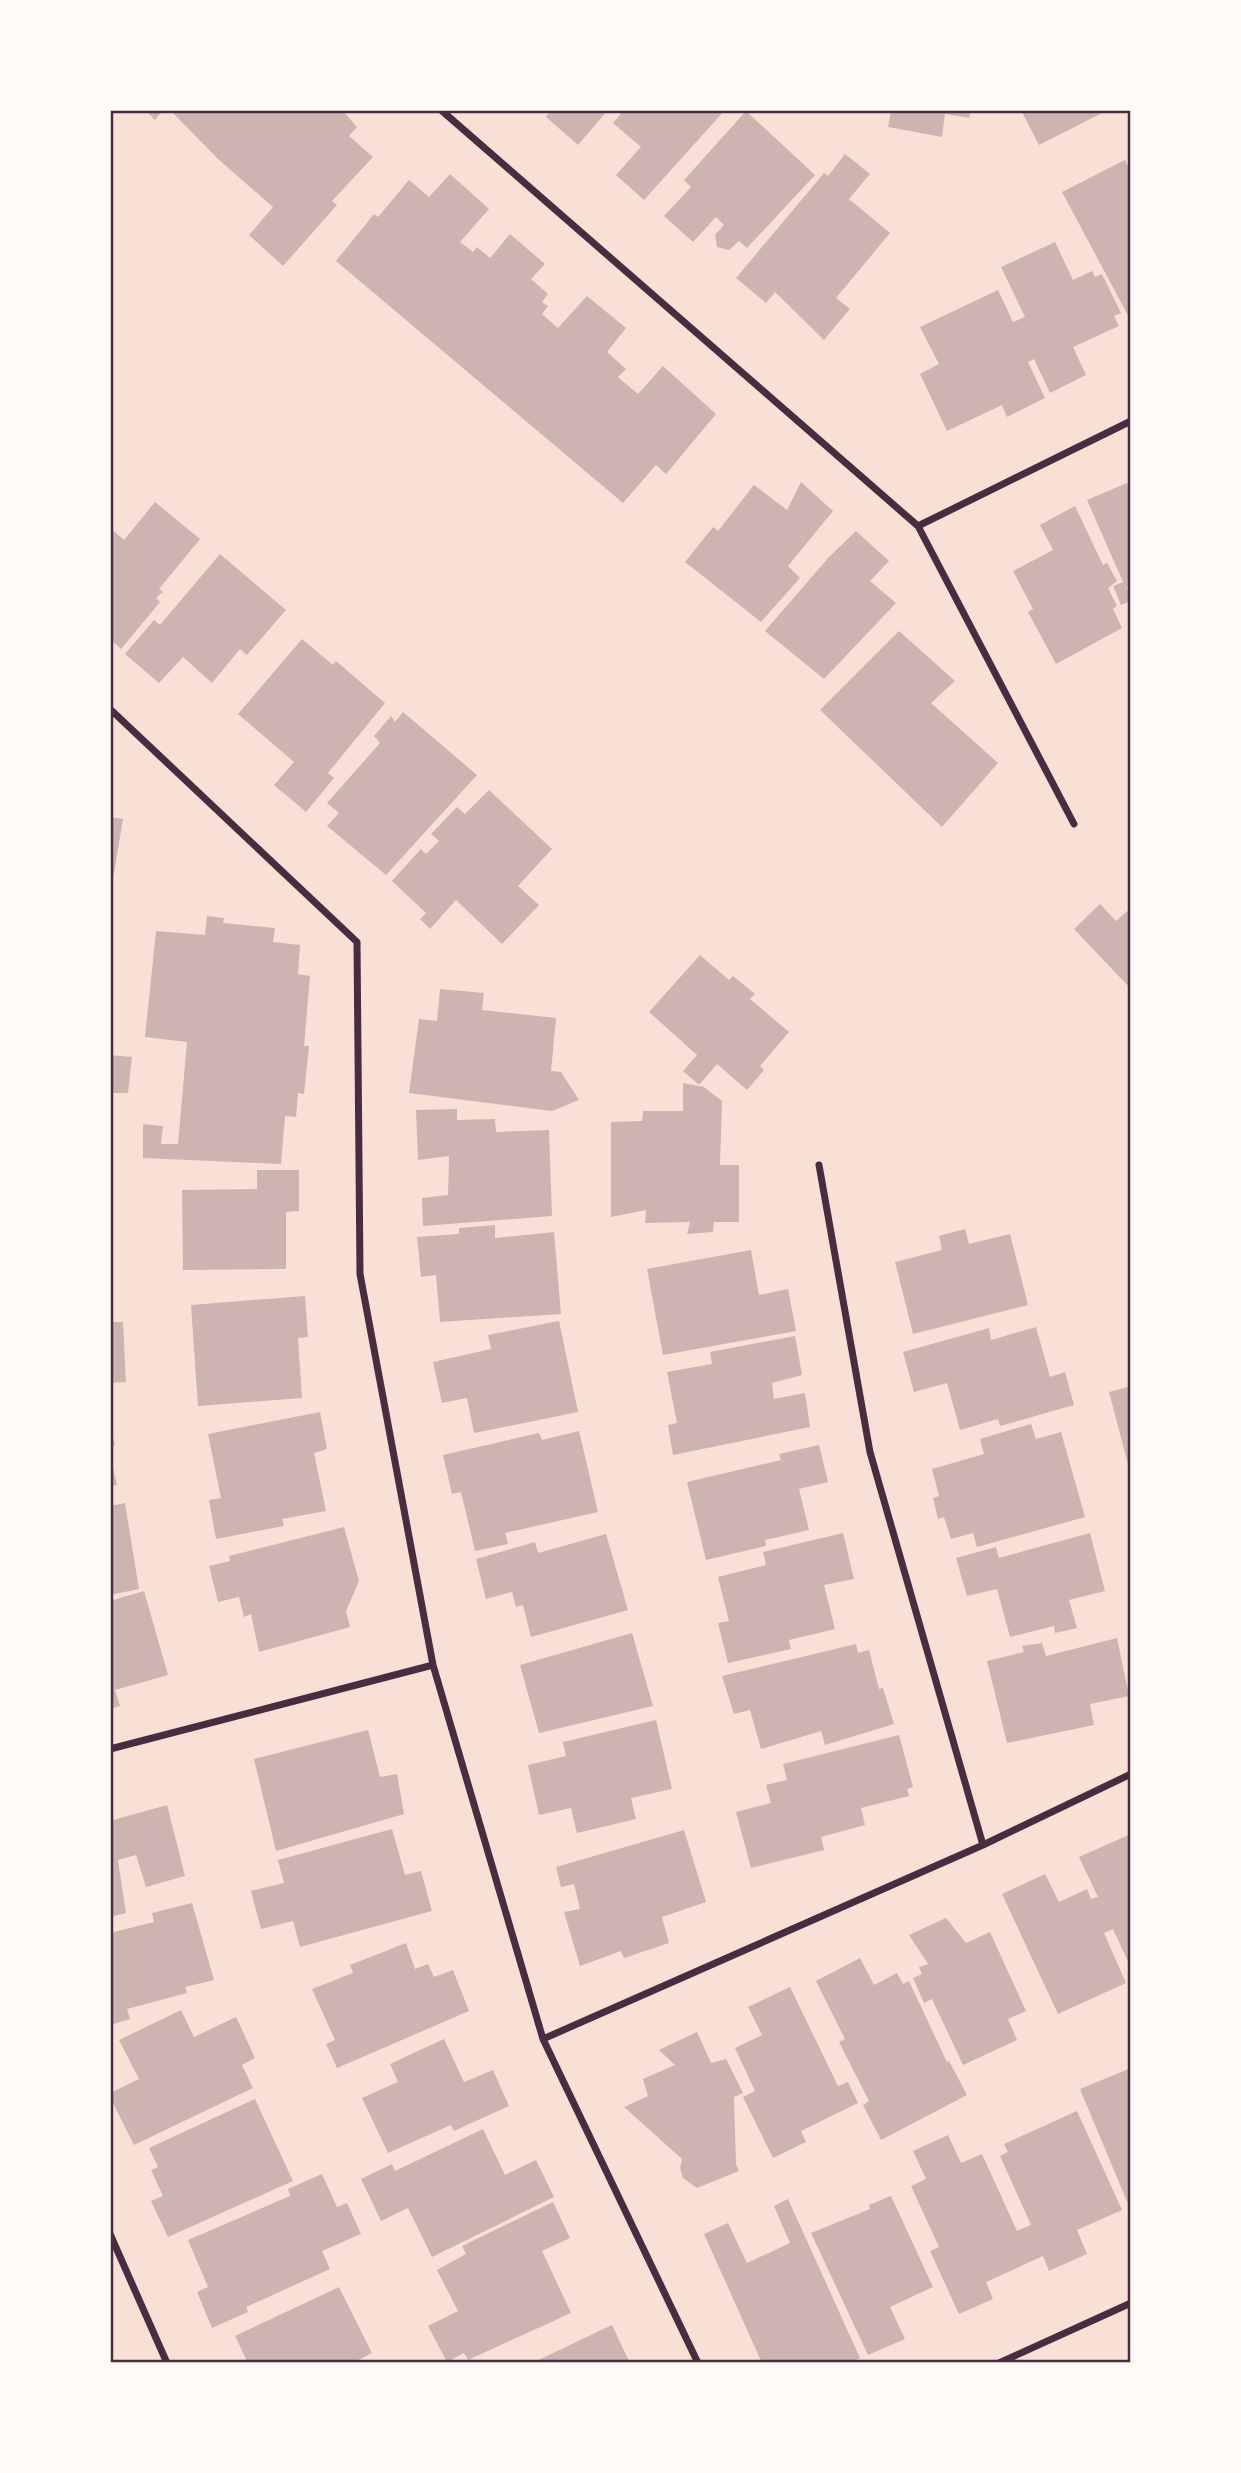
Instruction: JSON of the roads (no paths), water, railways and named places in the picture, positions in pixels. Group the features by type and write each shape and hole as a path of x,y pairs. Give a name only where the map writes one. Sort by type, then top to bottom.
{"street":[{"path":"441,110 918,526 1074,824"},
{"path":"918,526 1131,421"},
{"path":"110,709 356,942 359,1274 433,1665 543,2039 698,2363"},
{"path":"819,1166 870,1452 983,1845"},
{"path":"110,1749 433,1665"},
{"path":"543,2039 983,1845 1131,1774"},
{"path":"110,2234 167,2363"},
{"path":"999,2363 1131,2303"}]}
